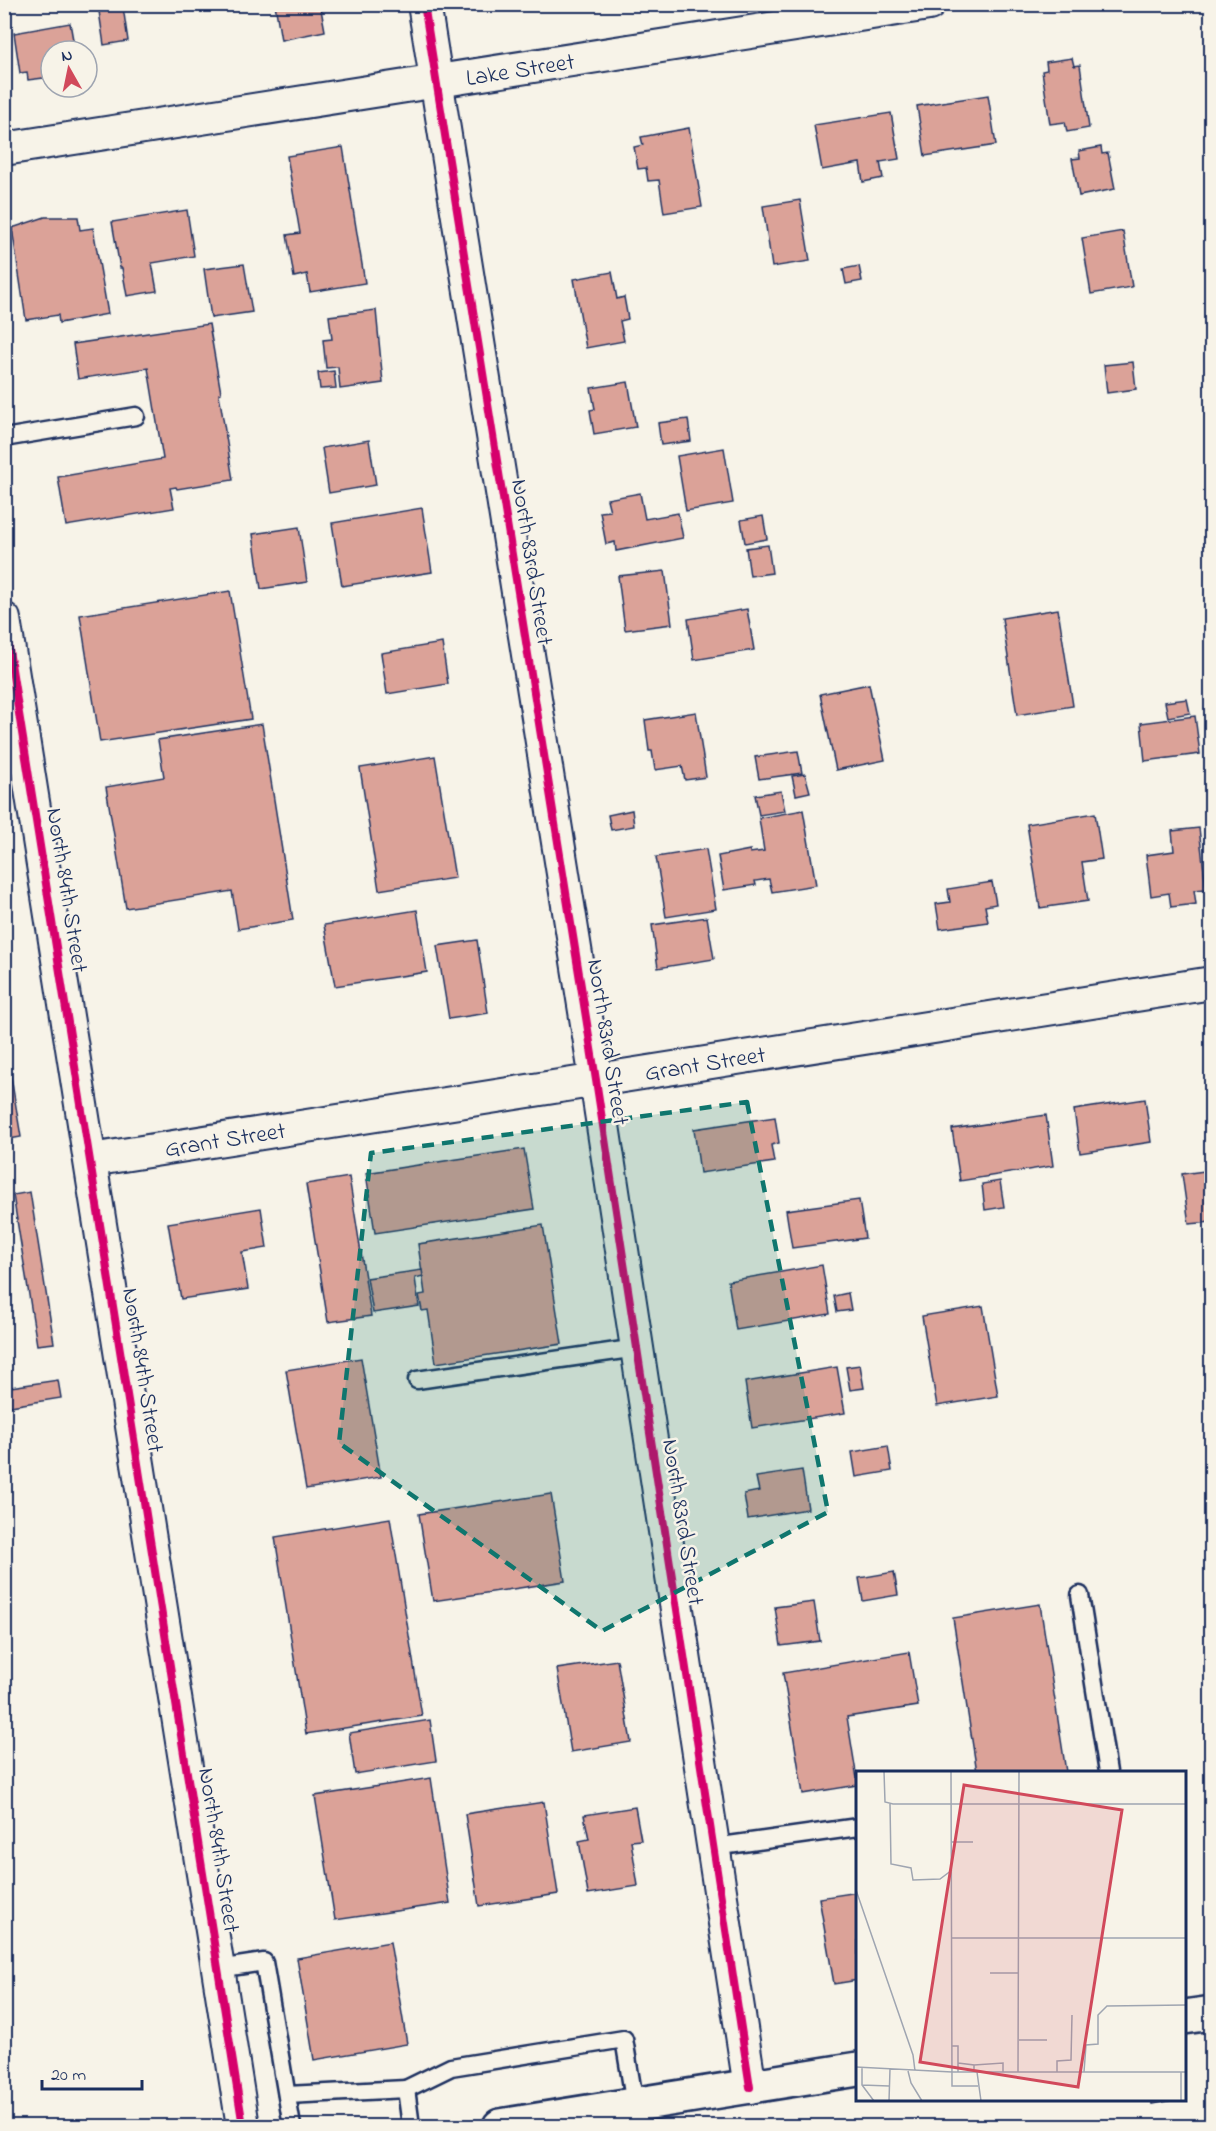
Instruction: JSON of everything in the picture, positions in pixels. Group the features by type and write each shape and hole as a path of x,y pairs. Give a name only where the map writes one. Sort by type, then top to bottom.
{"main road":[{"path":"1186,2017 1212,2013"},
{"path":"500,2127 856,2069"}],"street":[{"name":"North 83rd Street","path":"424,4 596,1080 750,2086"},
{"name":"Lake Street","path":"4,149 929,4"},
{"name":"North 84th Street","path":"4,619 7,656 91,1160 243,2127"},
{"name":"Grant Street","path":"91,1160 1212,983"}],"lane":[{"path":"4,438 136,416"},
{"path":"417,1380 637,1348"},
{"path":"1080,1595 1108,1771"},
{"path":"714,1847 856,1827"},
{"path":"218,1969 264,1962 292,2127"},
{"path":"287,2095 406,2088 451,2067 624,2039 635,2105"},
{"path":"406,2088 411,2127"}],"highlighted area":[{"path":"747,1102 828,1512 602,1631 339,1443 371,1153"}],"building":[{"path":"275,4 320,4 325,31 281,40"},
{"path":"123,7 128,41 104,45 99,11"},
{"path":"70,23 73,39 39,39 39,79 28,80 27,72 20,73 14,33"},
{"path":"1072,58 1074,66 1080,65 1089,128 1067,132 1065,122 1050,124 1042,71 1047,70 1046,62"},
{"path":"988,95 996,145 925,156 917,106"},
{"path":"891,113 899,159 880,162 883,178 863,182 860,163 822,170 814,125"},
{"path":"689,128 702,207 664,213 659,180 648,181 646,168 638,169 634,147 643,145 641,137"},
{"path":"343,147 365,283 310,292 307,274 294,277 287,235 300,233 287,156"},
{"path":"1101,147 1102,154 1108,153 1115,189 1079,196 1072,159 1080,158 1079,151"},
{"path":"800,200 810,261 772,267 763,206"},
{"path":"187,210 194,256 152,263 157,291 127,296 112,222"},
{"path":"45,217 78,217 80,230 93,228 108,314 59,323 58,315 26,320 12,228"},
{"path":"1123,231 1132,287 1091,294 1082,238"},
{"path":"244,264 252,312 211,318 204,269"},
{"path":"859,266 862,281 846,284 843,269"},
{"path":"612,272 617,299 624,297 628,319 620,321 624,341 586,348 574,279"},
{"path":"376,310 383,383 340,389 338,367 326,368 323,340 332,339 329,316"},
{"path":"209,324 233,480 177,489 176,487 170,488 174,508 66,526 58,477 163,459 148,368 78,379 73,344"},
{"path":"1133,362 1136,389 1107,393 1104,365"},
{"path":"334,371 336,388 320,389 318,373"},
{"path":"628,382 636,427 594,434 590,410 595,409 591,388"},
{"path":"688,419 691,441 661,445 658,423"},
{"path":"369,440 376,485 329,493 322,448"},
{"path":"724,448 733,503 686,511 677,456"},
{"path":"640,493 645,519 678,513 683,538 616,551 615,542 606,544 600,512 610,511 607,499"},
{"path":"422,508 432,572 342,586 332,523"},
{"path":"763,516 767,539 745,543 741,520"},
{"path":"299,527 307,582 261,589 253,534"},
{"path":"768,545 772,573 750,576 746,548"},
{"path":"665,571 672,624 625,630 618,576"},
{"path":"230,591 251,719 100,742 80,615"},
{"path":"747,609 754,650 694,660 688,619"},
{"path":"1058,609 1073,706 1017,715 1002,618"},
{"path":"442,643 448,684 387,694 381,653"},
{"path":"869,684 885,760 836,770 820,694"},
{"path":"1187,699 1190,713 1168,717 1165,702"},
{"path":"696,712 706,777 685,780 682,766 655,770 652,751 649,751 645,720"},
{"path":"1195,716 1200,754 1145,761 1141,723"},
{"path":"262,724 293,920 238,929 232,891 126,908 106,787 164,777 158,740"},
{"path":"798,751 802,773 759,779 755,757"},
{"path":"435,756 455,878 379,890 360,768"},
{"path":"805,774 810,792 796,795 792,776"},
{"path":"781,791 785,811 759,815 755,795"},
{"path":"632,810 634,826 611,830 608,815"},
{"path":"803,810 816,885 772,892 769,879 755,881 756,885 724,890 718,856 750,850 750,853 764,851 759,818"},
{"path":"1095,813 1102,859 1082,862 1088,901 1040,908 1027,824"},
{"path":"1199,828 1206,889 1194,890 1196,904 1171,907 1169,893 1151,896 1146,855 1174,851 1172,831"},
{"path":"706,849 716,909 666,917 656,857"},
{"path":"992,882 996,904 985,906 988,922 940,929 936,904 950,902 948,889"},
{"path":"417,910 427,972 335,986 324,925"},
{"path":"707,917 714,959 658,968 652,925"},
{"path":"477,940 488,1013 449,1019 437,946"},
{"path":"4,1035 21,1137 4,1140"},
{"path":"1145,1099 1151,1142 1080,1153 1074,1110"},
{"path":"1046,1115 1053,1166 960,1181 952,1129"},
{"path":"775,1117 779,1143 771,1145 774,1162 700,1173 694,1129"},
{"path":"524,1149 534,1209 375,1233 366,1173"},
{"path":"1212,1170 1212,1222 1189,1224 1182,1174"},
{"path":"349,1177 371,1316 328,1322 306,1184"},
{"path":"1000,1181 1004,1207 985,1210 982,1184"},
{"path":"30,1192 54,1343 37,1345 13,1195"},
{"path":"859,1200 865,1238 792,1248 786,1210"},
{"path":"261,1208 267,1248 242,1252 248,1289 181,1299 168,1223"},
{"path":"543,1225 562,1344 436,1363 428,1310 422,1311 419,1295 425,1294 418,1244"},
{"path":"822,1265 830,1314 736,1330 728,1281"},
{"path":"422,1270 423,1276 415,1278 419,1306 373,1313 367,1278"},
{"path":"848,1293 851,1310 837,1312 834,1296"},
{"path":"983,1306 998,1396 937,1406 922,1316"},
{"path":"361,1358 381,1477 306,1489 286,1370"},
{"path":"860,1365 864,1388 850,1390 846,1367"},
{"path":"837,1367 845,1413 752,1428 745,1382"},
{"path":"58,1380 61,1398 4,1407 4,1388"},
{"path":"888,1446 892,1471 856,1477 852,1452"},
{"path":"802,1470 808,1509 748,1519 744,1494 759,1491 756,1477"},
{"path":"551,1494 565,1581 433,1601 419,1514"},
{"path":"390,1518 422,1716 306,1734 275,1537"},
{"path":"894,1572 898,1595 863,1601 859,1578"},
{"path":"814,1602 820,1641 781,1646 775,1607"},
{"path":"1040,1604 1066,1771 977,1771 953,1618"},
{"path":"909,1652 918,1706 847,1717 856,1785 803,1794 783,1673"},
{"path":"617,1660 631,1742 571,1752 557,1669"},
{"path":"430,1720 436,1761 355,1774 349,1733"},
{"path":"431,1778 450,1903 335,1920 315,1796"},
{"path":"544,1802 558,1894 479,1906 465,1814"},
{"path":"635,1807 641,1840 631,1841 638,1886 588,1894 579,1841 589,1839 584,1815"},
{"path":"856,1892 856,1980 834,1984 819,1898"},
{"path":"390,1942 407,2044 314,2060 297,1958"},
{"path":"1151,2101 1167,2101 1152,2104"}],"cycle path":[{"path":"424,4 596,1080 750,2087"},
{"path":"4,619 243,2126"}]}
